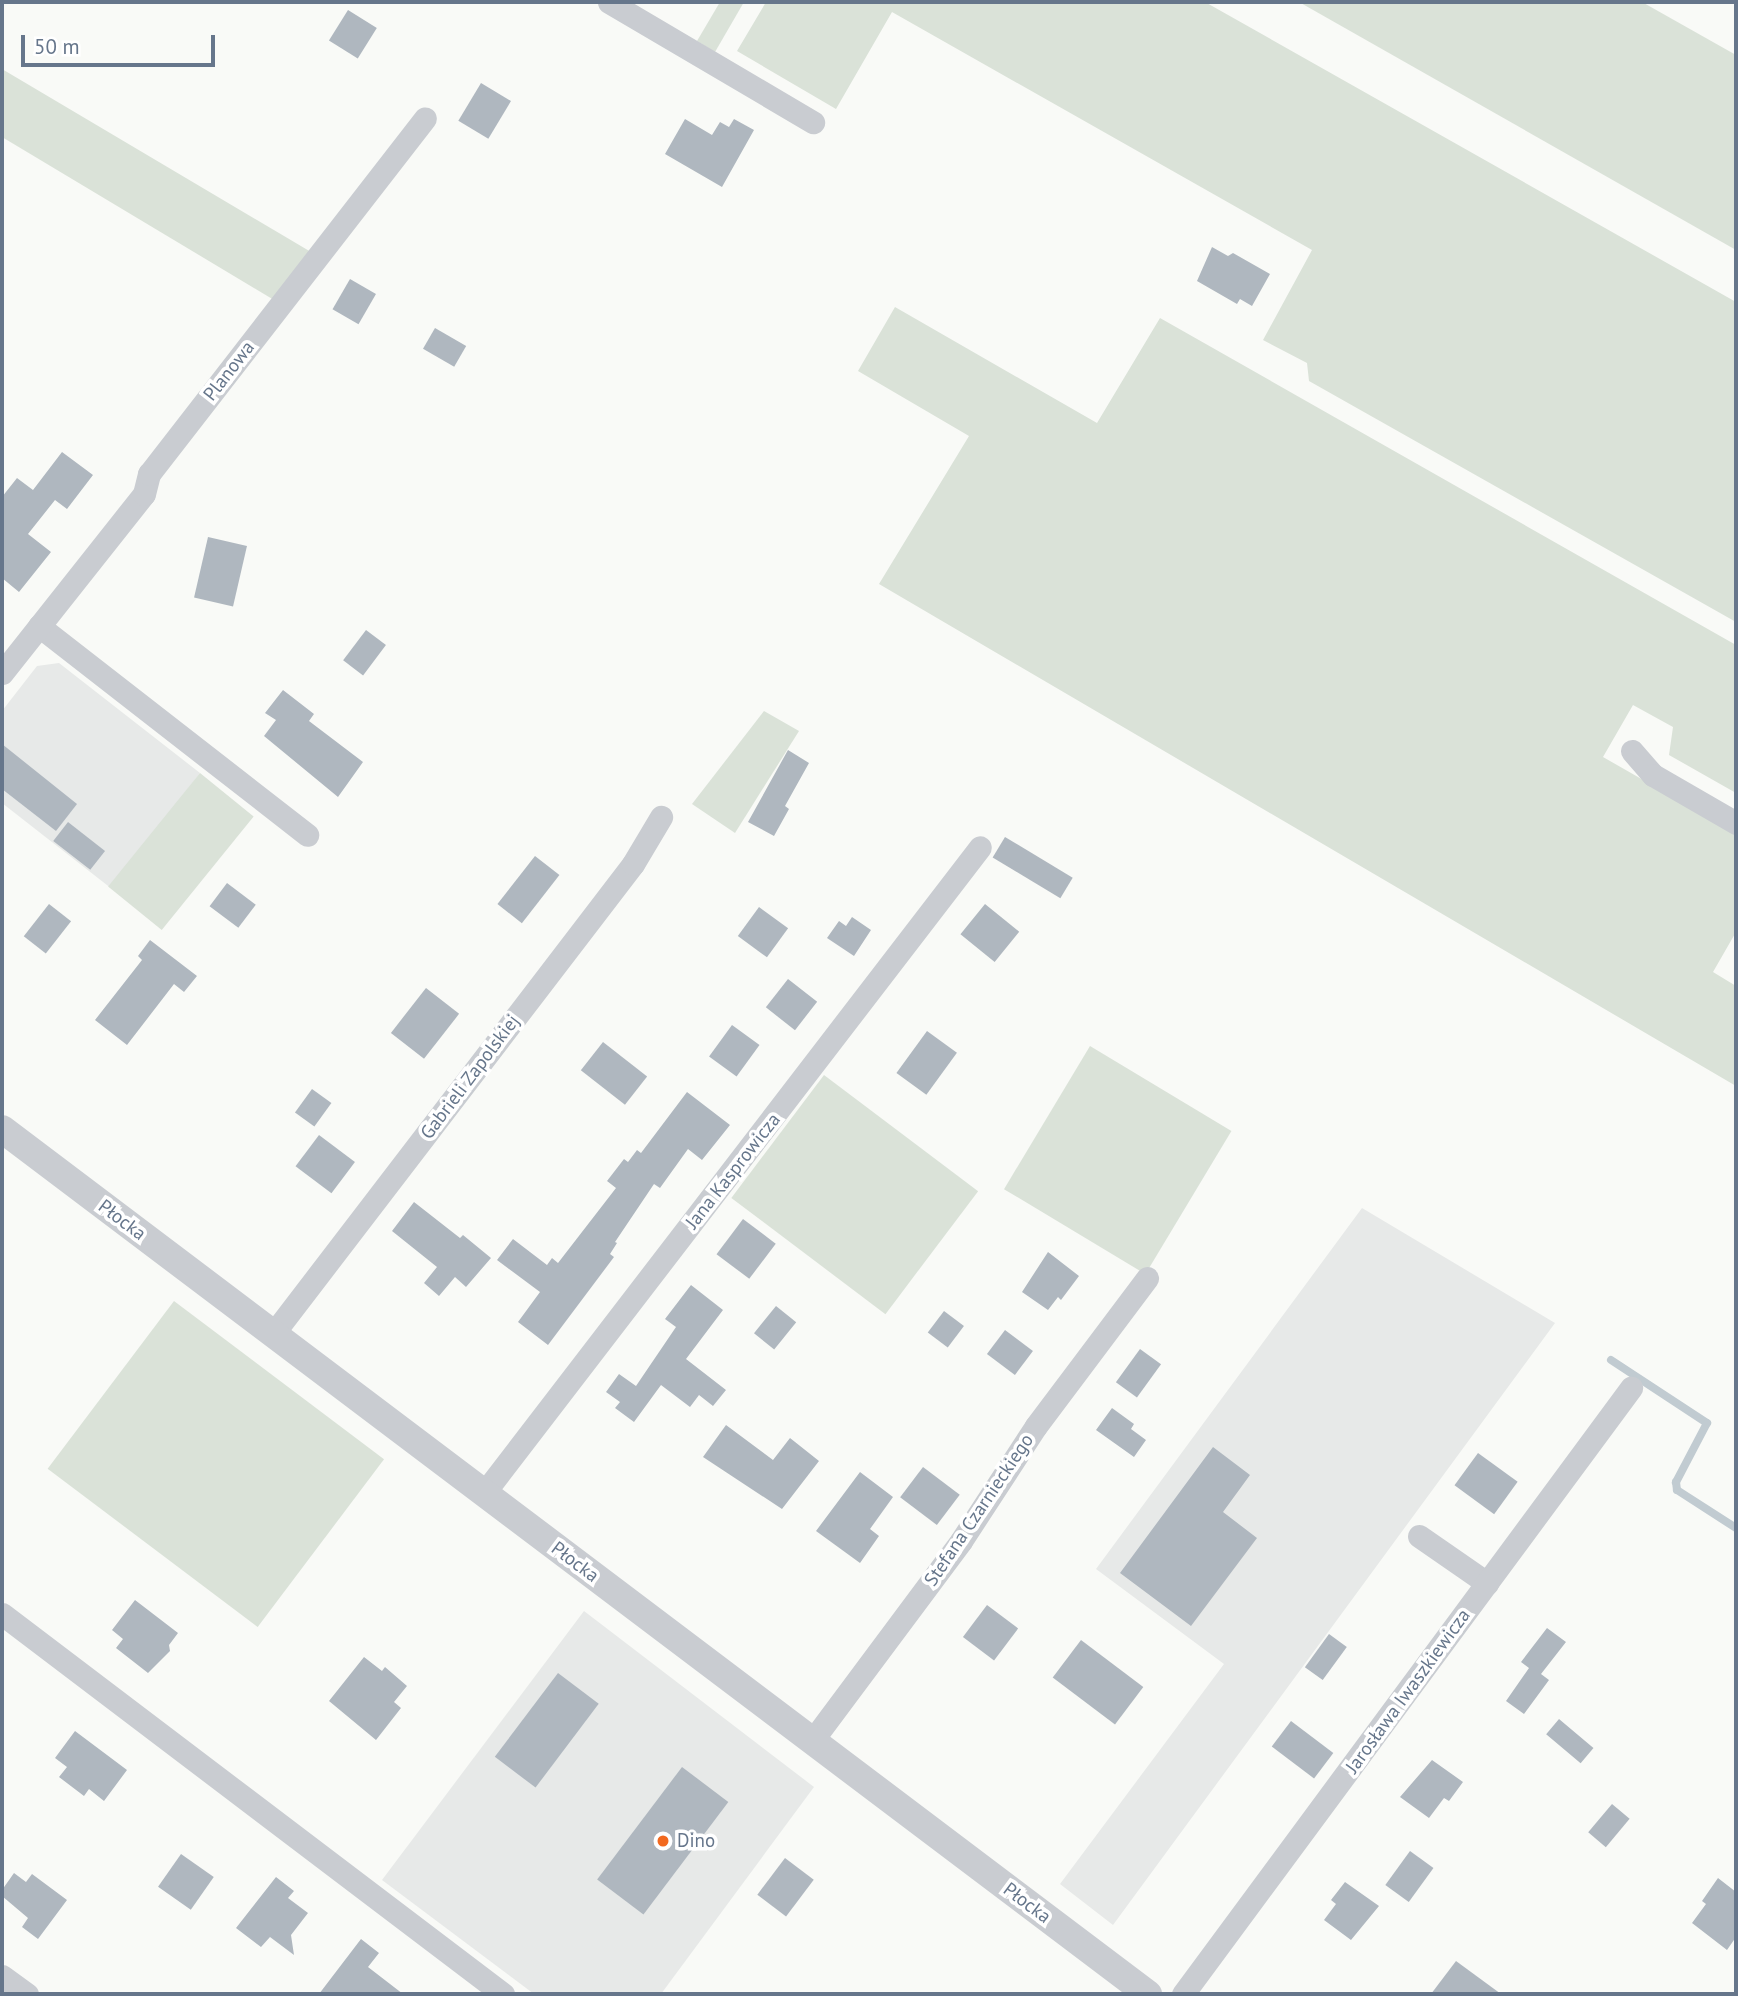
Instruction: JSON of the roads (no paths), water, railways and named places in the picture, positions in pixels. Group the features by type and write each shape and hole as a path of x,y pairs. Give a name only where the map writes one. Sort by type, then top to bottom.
{"street":[{"path":"609,2 813,122"},
{"name":"Planowa","path":"2,673 144,494 149,474 425,118"},
{"path":"39,626 307,835"},
{"path":"1632,751 1653,775 1736,823"},
{"name":"Gabrieli Zapolskiej","path":"273,1334 633,864 661,817"},
{"name":"Jana Kasprowicza","path":"484,1493 980,847"},
{"name":"Płocka","path":"2,1129 1147,1994"},
{"name":"Stefana Czarnieckiego","path":"812,1741 961,1541 1036,1426 1147,1278"},
{"name":"Jarosława Iwaszkiewicza","path":"1183,1994 1631,1388"},
{"path":"1419,1536 1487,1583"},
{"path":"2,1614 503,1994"},
{"path":"2,1976 27,1994"}],"waterway":[{"path":"1611,1360 1707,1423 1676,1482 1677,1490 1736,1528"}],"place":[{"name":"Dino","path":"663,1841"}]}
